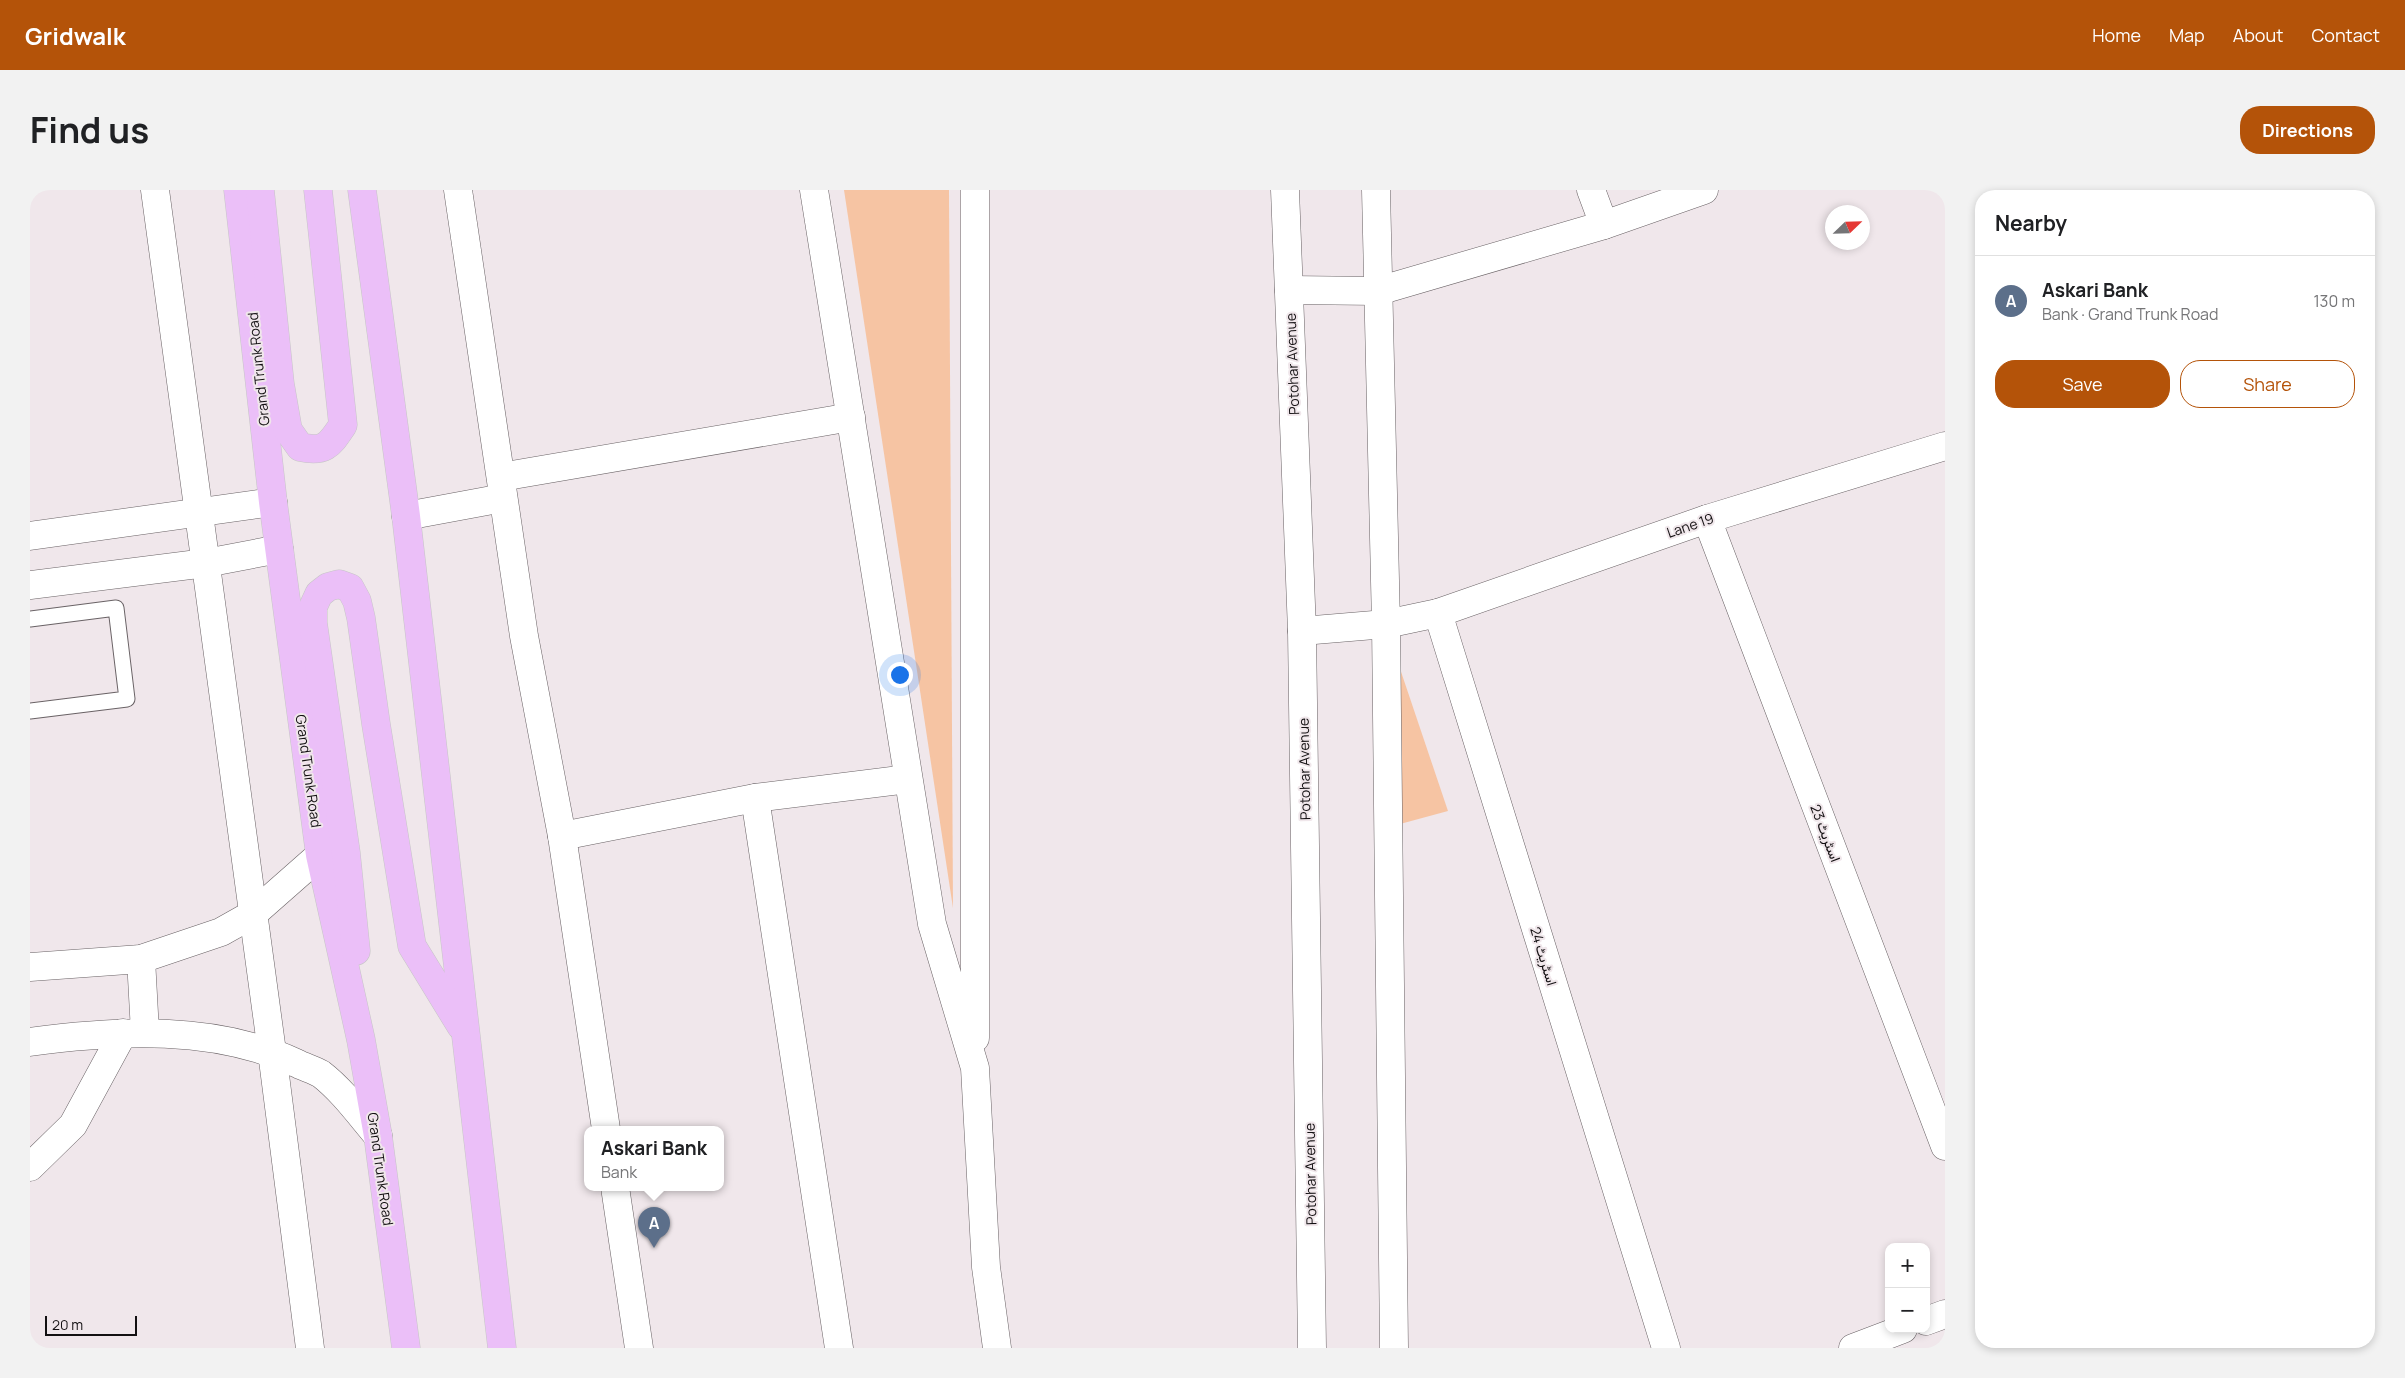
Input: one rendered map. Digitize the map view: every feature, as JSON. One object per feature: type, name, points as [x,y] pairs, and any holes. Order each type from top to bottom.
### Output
[{"type":"highway","name":"Grand Trunk Road","points":[[238,190],[273,502],[320,855],[361,1040],[378,1136],[406,1348]]},
{"type":"highway","points":[[260,190],[280,384],[288,430],[300,447],[314,450],[329,445],[343,425],[318,190]]},
{"type":"highway","points":[[362,190],[406,516],[502,1348]]},
{"type":"highway","points":[[361,1040],[362,1017],[353,914],[312,607],[319,594],[328,586],[339,584],[350,588],[357,601],[412,946],[464,1031]]},
{"type":"street","points":[[155,190],[272,1052],[310,1348]]},
{"type":"street","points":[[458,190],[524,636],[562,836],[606,1126]]},
{"type":"street","points":[[814,190],[932,924],[975,1068]]},
{"type":"street","points":[[975,190],[975,1068],[986,1267],[997,1348]]},
{"type":"street","name":"Potohar Avenue","points":[[1285,190],[1302,631],[1312,1348]]},
{"type":"street","points":[[1376,190],[1386,624],[1394,1348]]},
{"type":"street","points":[[1591,190],[1604,225]]},
{"type":"street","points":[[1289,290],[1378,291],[1604,225],[1704,190]]},
{"type":"street","points":[[406,516],[502,487],[851,417]]},
{"type":"street","name":"Lane 19","points":[[1438,614],[1707,519],[1945,446]]},
{"type":"street","points":[[30,536],[273,502]]},
{"type":"street","name":"اسٹریٹ 23","points":[[1707,519],[1945,1146]]},
{"type":"street","points":[[30,584],[206,562],[279,549]]},
{"type":"street","points":[[1302,631],[1386,624],[1438,614]]},
{"type":"street","name":"اسٹریٹ 24","points":[[1438,614],[1666,1348]]},
{"type":"street","points":[[562,836],[756,798],[908,779]]},
{"type":"street","points":[[756,798],[839,1348]]},
{"type":"street","points":[[30,966],[142,959],[221,932],[253,914],[320,855]]},
{"type":"street","points":[[30,1167],[73,1125],[134,1033],[142,959]]},
{"type":"street","points":[[30,1042],[83,1035],[134,1033],[214,1040],[272,1052],[320,1074],[346,1099],[378,1136]]},
{"type":"street","points":[[616,1191],[639,1348]]},
{"type":"street","points":[[1930,1320],[1945,1314]]},
{"type":"street","points":[[1853,1348],[1892,1333]]},
{"type":"lane","points":[[30,619],[116,608],[127,699],[30,711]]},
{"type":"shaded area","points":[[844,190],[949,190],[953,908]]},
{"type":"shaded area","points":[[1391,642],[1448,811],[1389,827]]},
{"type":"place","name":"Askari Bank","points":[[654,1248]]}]
